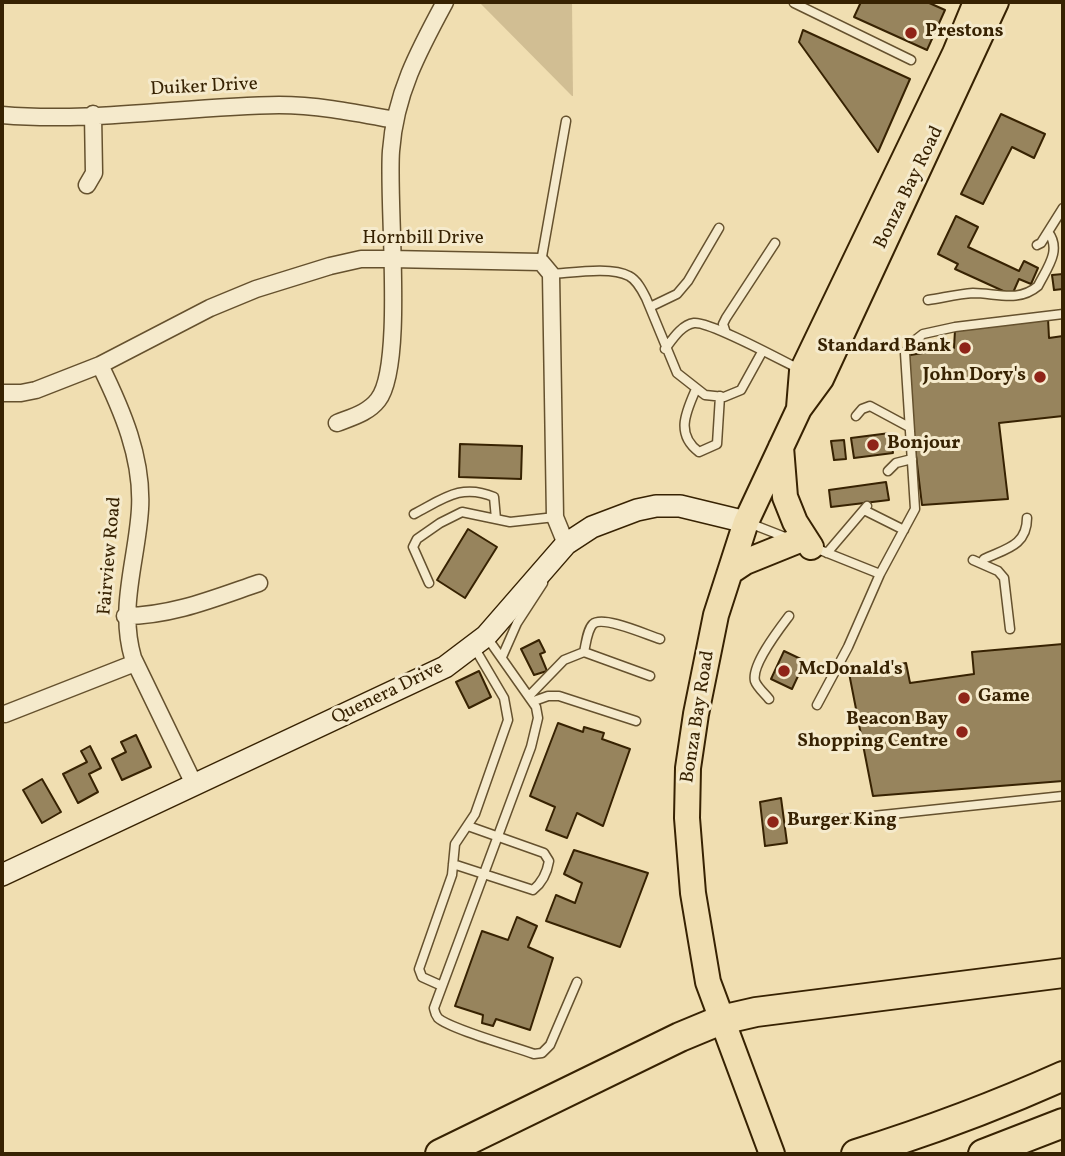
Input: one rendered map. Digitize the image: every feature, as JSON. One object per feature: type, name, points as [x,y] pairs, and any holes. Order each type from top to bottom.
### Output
[{"type":"highway","points":[[440,1154],[665,1044],[721,1020],[756,1012],[1063,973]]},
{"type":"highway","points":[[856,1154],[1001,1102],[1063,1076]]},
{"type":"highway","points":[[983,1154],[1063,1123]]},
{"type":"main road","name":"Bonza Bay Road","points":[[769,1145],[708,982],[687,818],[688,768],[696,714],[716,615],[746,522],[799,409],[811,375],[976,2]]},
{"type":"main road","name":"Bonza Bay Road","points":[[811,375],[996,2]]},
{"type":"main road","points":[[730,572],[745,562],[812,547],[795,522],[785,497],[781,447]]},
{"type":"street","points":[[337,423],[373,406],[388,380],[392,346],[391,150],[395,120],[412,64],[446,2]]},
{"type":"street","name":"Duiker Drive","points":[[8,115],[51,117],[280,105],[335,109],[395,120]]},
{"type":"street","points":[[88,185],[94,173],[93,114]]},
{"type":"street","name":"Hornbill Drive","points":[[2,393],[36,390],[100,365],[210,308],[256,289],[330,266],[361,259],[391,259],[546,268]]},
{"type":"street","points":[[546,268],[555,517],[560,551]]},
{"type":"street","name":"Fairview Road","points":[[100,365],[124,417],[136,459],[138,478],[140,508],[125,616],[127,639],[135,663],[194,784]]},
{"type":"street","name":"Quenera Drive","points":[[2,875],[445,667],[480,641],[560,551],[592,527],[637,510],[656,506],[680,506],[746,522]]},
{"type":"street","points":[[125,616],[145,616],[187,608],[259,583]]},
{"type":"street","points":[[5,714],[135,663]]},
{"type":"lane","points":[[794,2],[911,60]]},
{"type":"lane","points":[[566,121],[546,268],[612,271],[629,275],[640,287],[650,307],[677,373],[705,395],[732,395],[741,390],[762,352]]},
{"type":"lane","points":[[1037,245],[1063,208]]},
{"type":"lane","points":[[650,307],[677,294],[688,281],[719,228]]},
{"type":"lane","points":[[928,300],[973,293],[1008,297],[1034,290],[1055,248],[1054,239],[1048,232]]},
{"type":"lane","points":[[726,333],[723,324],[726,318],[775,243]]},
{"type":"lane","points":[[817,705],[848,647],[880,574],[915,509],[905,353],[923,334],[955,327],[1063,314]]},
{"type":"lane","points":[[665,349],[673,337],[694,323],[716,328],[811,375]]},
{"type":"lane","points":[[696,389],[684,416],[683,429],[691,446],[699,452],[718,444],[720,396]]},
{"type":"lane","points":[[856,416],[862,408],[870,406],[909,427]]},
{"type":"lane","points":[[888,471],[896,463],[912,459]]},
{"type":"lane","points":[[414,514],[455,492],[465,491],[494,497],[496,519]]},
{"type":"lane","points":[[812,547],[866,508],[904,530]]},
{"type":"lane","points":[[429,583],[413,547],[417,539],[440,523],[462,512],[510,522],[555,517]]},
{"type":"lane","points":[[984,559],[1017,545],[1026,533],[1027,518]]},
{"type":"lane","points":[[746,522],[880,574]]},
{"type":"lane","points":[[502,656],[517,623],[540,590],[560,551]]},
{"type":"lane","points":[[973,560],[998,571],[1004,578],[1010,629]]},
{"type":"lane","points":[[769,699],[756,682],[756,671],[774,636],[789,616]]},
{"type":"lane","points":[[584,652],[590,629],[600,621],[660,639]]},
{"type":"lane","points":[[480,641],[502,656],[532,698],[538,718],[531,747],[434,1008],[437,1017],[464,1030],[534,1054],[542,1053],[550,1045],[577,982]]},
{"type":"lane","points":[[442,986],[422,977],[419,968],[452,875],[455,844],[475,814],[508,720],[504,698],[480,641]]},
{"type":"lane","points":[[532,698],[564,660],[584,652],[650,676]]},
{"type":"lane","points":[[532,698],[559,696],[636,721]]},
{"type":"lane","points":[[835,820],[1063,796]]},
{"type":"lane","points":[[453,864],[533,890],[547,872],[549,861],[544,853],[468,826]]},
{"type":"shaded area","points":[[479,2],[572,2],[573,96],[572,96]]},
{"type":"building","name":"Prestons","points":[[861,2],[927,2],[945,10],[927,50],[854,17]]},
{"type":"building","points":[[803,30],[910,79],[878,152],[799,42]]},
{"type":"building","points":[[1001,114],[1045,134],[1034,158],[1012,147],[983,204],[961,194]]},
{"type":"building","points":[[956,216],[978,227],[968,247],[1019,271],[1024,261],[1038,268],[1031,284],[1019,279],[1012,295],[955,269],[958,264],[938,254]]},
{"type":"building","points":[[1063,274],[1063,289],[1054,290],[1052,275]]},
{"type":"building","points":[[1048,318],[1049,338],[1063,336],[1063,416],[999,423],[1008,499],[922,505],[904,356],[954,348],[955,330]]},
{"type":"building","points":[[890,433],[893,453],[854,458],[851,438]]},
{"type":"building","points":[[844,440],[846,459],[834,460],[831,441]]},
{"type":"building","points":[[460,444],[522,446],[521,479],[459,477]]},
{"type":"building","points":[[886,482],[889,500],[831,507],[829,490]]},
{"type":"building","points":[[468,529],[497,547],[465,598],[437,580]]},
{"type":"building","points":[[539,640],[545,652],[540,654],[547,671],[534,675],[521,649]]},
{"type":"building","name":"Beacon Bay Shopping Centre","points":[[1063,644],[1063,781],[873,796],[849,673],[906,663],[910,683],[974,674],[972,652]]},
{"type":"building","points":[[784,651],[805,661],[792,689],[771,679]]},
{"type":"building","points":[[479,671],[491,697],[469,708],[456,682]]},
{"type":"building","points":[[558,723],[583,732],[584,727],[604,733],[602,739],[630,749],[603,826],[577,813],[567,838],[546,830],[555,807],[530,796]]},
{"type":"building","points":[[136,735],[151,767],[122,780],[112,759],[126,752],[121,742]]},
{"type":"building","points":[[90,746],[101,768],[89,774],[98,792],[78,803],[63,774],[87,762],[81,751]]},
{"type":"building","points":[[42,779],[61,812],[42,823],[23,790]]},
{"type":"building","name":"Burger King","points":[[781,798],[787,843],[765,846],[760,802]]},
{"type":"building","points":[[574,850],[648,873],[620,947],[546,921],[556,895],[575,903],[582,883],[564,874]]},
{"type":"building","points":[[517,917],[537,926],[528,947],[553,958],[530,1030],[496,1019],[493,1026],[482,1023],[483,1015],[455,1006],[482,931],[508,940]]},
{"type":"place","name":"Prestons","points":[[911,33]]},
{"type":"place","name":"Standard Bank","points":[[965,348]]},
{"type":"place","name":"John Dory's","points":[[1040,377]]},
{"type":"place","name":"Bonjour","points":[[873,445]]},
{"type":"place","name":"McDonald's","points":[[784,671]]},
{"type":"place","name":"Game","points":[[964,698]]},
{"type":"place","name":"Beacon Bay Shopping Centre","points":[[962,732]]},
{"type":"place","name":"Burger King","points":[[773,822]]}]
